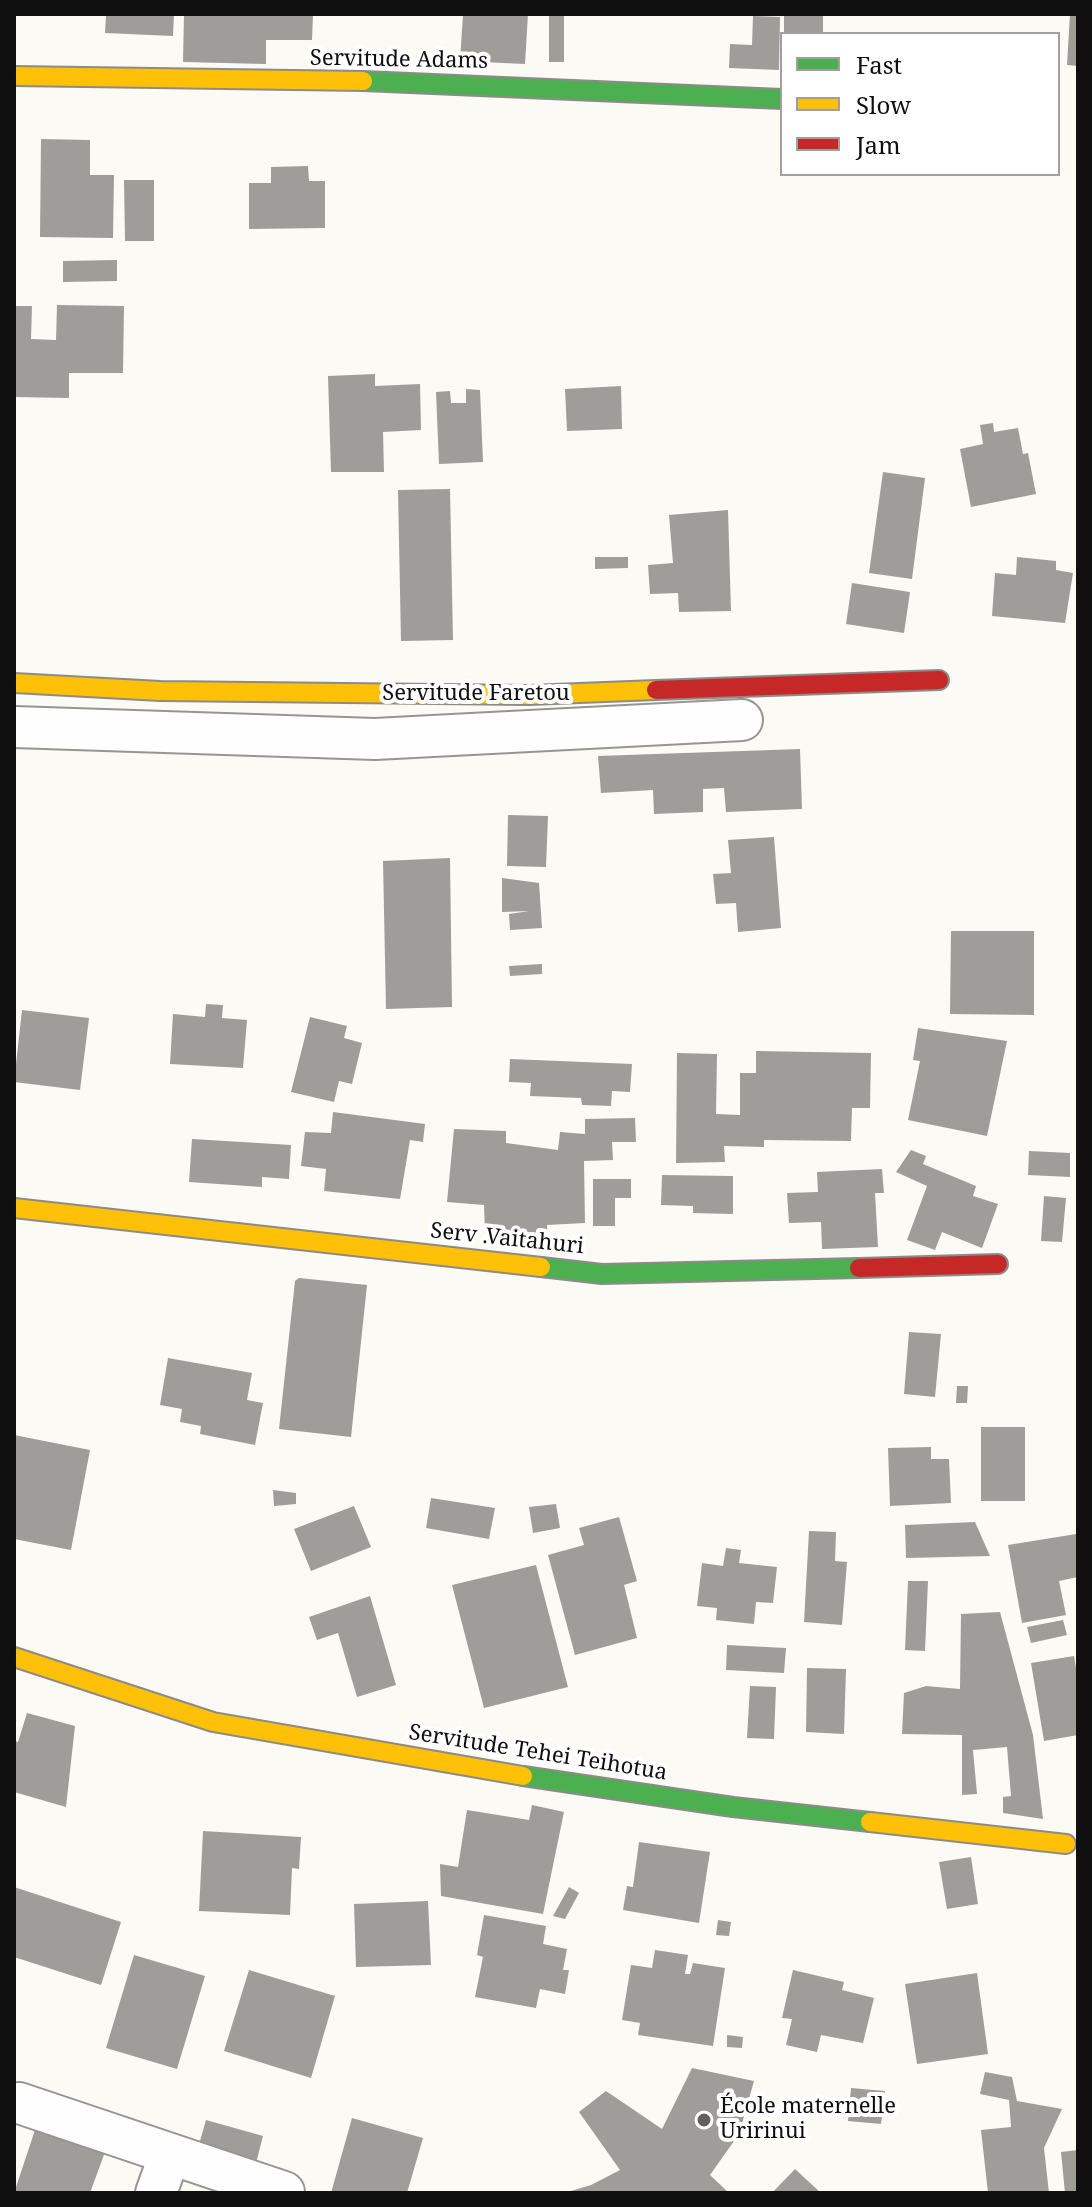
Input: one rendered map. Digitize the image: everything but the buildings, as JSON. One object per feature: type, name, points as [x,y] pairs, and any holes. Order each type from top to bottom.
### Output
[{"type":"street","name":"Servitude Adams","points":[[14,76],[400,81],[780,99]]},
{"type":"street","name":"Servitude Faretou","points":[[14,683],[160,691],[529,695],[939,680]]},
{"type":"street","name":"Servitude Faretou","points":[[14,727],[375,739],[742,720]]},
{"type":"street","name":"Serv .Vaitahuri","points":[[14,1208],[602,1274],[998,1264]]},
{"type":"street","name":"Servitude Tehei Teihotua","points":[[14,1657],[213,1722],[254,1731],[559,1782],[733,1807],[1066,1844]]},
{"type":"street","points":[[19,2103],[284,2192]]},
{"type":"street","points":[[156,2193],[170,2154]]},
{"type":"traffic: fast","points":[[363,81],[780,99]]},
{"type":"traffic: fast","points":[[541,1267],[602,1274],[859,1268]]},
{"type":"traffic: fast","points":[[523,1776],[733,1807],[870,1822]]},
{"type":"traffic: slow","points":[[14,76],[363,81]]},
{"type":"traffic: slow","points":[[14,683],[160,691],[529,695],[656,690]]},
{"type":"traffic: slow","points":[[14,1208],[541,1267]]},
{"type":"traffic: slow","points":[[14,1657],[213,1722],[523,1776]]},
{"type":"traffic: slow","points":[[870,1822],[1066,1844]]},
{"type":"traffic: jam","points":[[656,690],[939,680]]},
{"type":"traffic: jam","points":[[859,1268],[998,1264]]},
{"type":"place","name":"École maternelle Uririnui","points":[[704,2120]]}]
